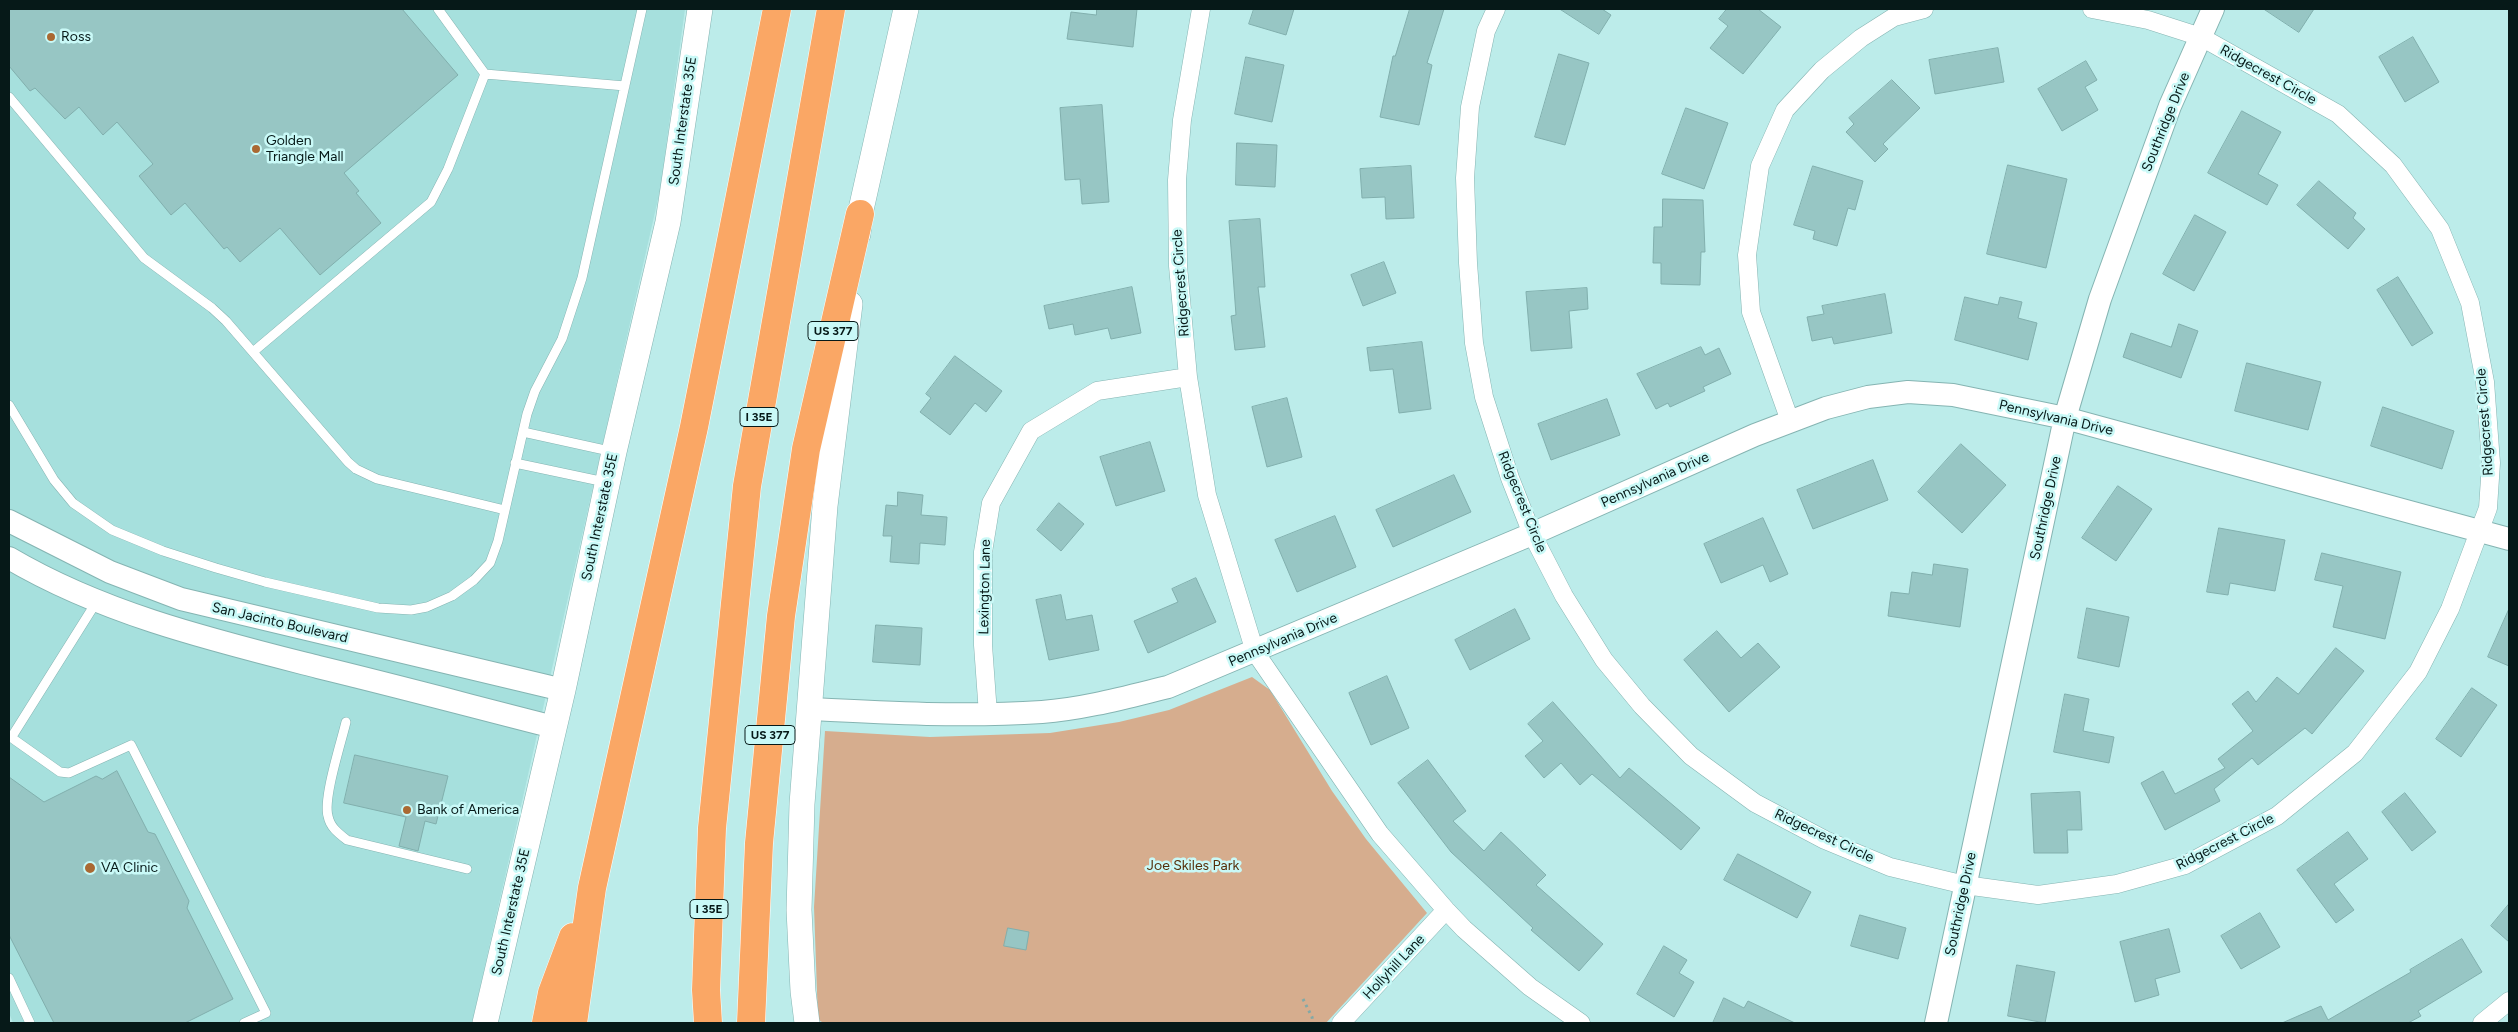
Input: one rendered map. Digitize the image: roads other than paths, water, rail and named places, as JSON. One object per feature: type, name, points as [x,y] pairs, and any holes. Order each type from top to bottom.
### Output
[{"type":"highway","points":[[739,196],[759,9]]},
{"type":"highway","points":[[573,1023],[592,888],[694,427],[777,9]]},
{"type":"highway","name":"I 35E","points":[[708,1023],[706,990],[712,828],[747,486],[831,9]]},
{"type":"highway","name":"US 377","points":[[751,1023],[760,843],[781,616],[806,449],[860,214]]},
{"type":"highway","points":[[546,1023],[552,993],[592,888]]},
{"type":"highway","points":[[701,1023],[706,990]]},
{"type":"main road","name":"South Interstate 35E","points":[[485,1023],[563,690],[614,452],[668,222],[700,9]]},
{"type":"main road","name":"US 377","points":[[860,214],[906,9]]},
{"type":"main road","points":[[807,1023],[803,991],[799,910],[802,804],[825,506],[860,214]]},
{"type":"street","name":"Ridgecrest Circle","points":[[1202,9],[1182,120],[1177,180],[1178,266],[1188,377],[1206,495],[1255,652],[1380,834],[1446,910],[1464,929],[1530,987],[1581,1023]]},
{"type":"street","name":"Ridgecrest Circle","points":[[1496,9],[1486,31],[1470,107],[1465,178],[1468,263],[1474,343],[1484,397],[1510,478],[1532,534],[1564,596],[1604,660],[1642,706],[1692,756],[1755,803],[1825,840],[1890,866],[1965,885],[2038,894],[2117,884],[2185,865],[2277,816],[2355,753],[2418,672],[2450,608],[2488,508],[2491,463],[2485,382],[2470,303],[2440,228],[2393,166],[2338,114],[2201,37],[2148,20],[2092,9]]},
{"type":"street","points":[[1790,422],[1752,312],[1747,255],[1760,166],[1785,110],[1822,70],[1861,38],[1894,17],[1924,9]]},
{"type":"street","name":"Southridge Drive","points":[[1936,1023],[2065,418],[2100,299],[2170,106],[2213,9]]},
{"type":"street","name":"Lexington Lane","points":[[988,714],[984,645],[983,552],[991,503],[1032,432],[1097,391],[1188,377]]},
{"type":"street","name":"Pennsylvania Drive","points":[[810,708],[918,716],[1044,712],[1115,700],[1168,687],[1532,534],[1790,422],[1868,397],[1908,392],[1953,395],[2065,418],[2509,539]]},
{"type":"street","name":"San Jacinto Boulevard","points":[[9,521],[110,572],[217,609],[563,690]]},
{"type":"street","points":[[9,558],[96,601],[194,636],[554,726]]},
{"type":"street","points":[[96,601],[110,572]]},
{"type":"street","name":"Hollyhill Lane","points":[[1341,1023],[1446,910]]},
{"type":"street","points":[[2482,1023],[2509,1001]]},
{"type":"lane","points":[[438,9],[485,74],[625,86]]},
{"type":"lane","points":[[9,405],[54,480],[73,503],[112,530],[163,551],[216,568],[265,582],[378,608],[407,610],[427,607],[452,596],[474,580],[490,562],[498,541],[515,463],[535,391],[562,339],[582,278],[642,9]]},
{"type":"lane","points":[[253,352],[431,202],[448,169],[485,74]]},
{"type":"lane","points":[[9,97],[144,258],[212,308],[253,352],[337,452],[356,469],[377,479],[505,510]]},
{"type":"lane","points":[[523,432],[614,452]]},
{"type":"lane","points":[[515,463],[608,482]]},
{"type":"lane","points":[[96,601],[10,737],[60,772],[69,773],[130,745],[266,1013],[244,1023]]},
{"type":"lane","points":[[346,722],[328,800],[327,815],[334,829],[346,840],[467,869]]},
{"type":"lane","points":[[9,978],[30,1023]]},
{"type":"place","name":"Ross","points":[[51,37]]},
{"type":"place","name":"Golden Triangle Mall","points":[[256,149]]},
{"type":"place","name":"Bank of America","points":[[407,810]]},
{"type":"place","name":"VA Clinic","points":[[90,868]]},
{"type":"park label","name":"Joe Skiles Park","points":[[1193,866]]}]
